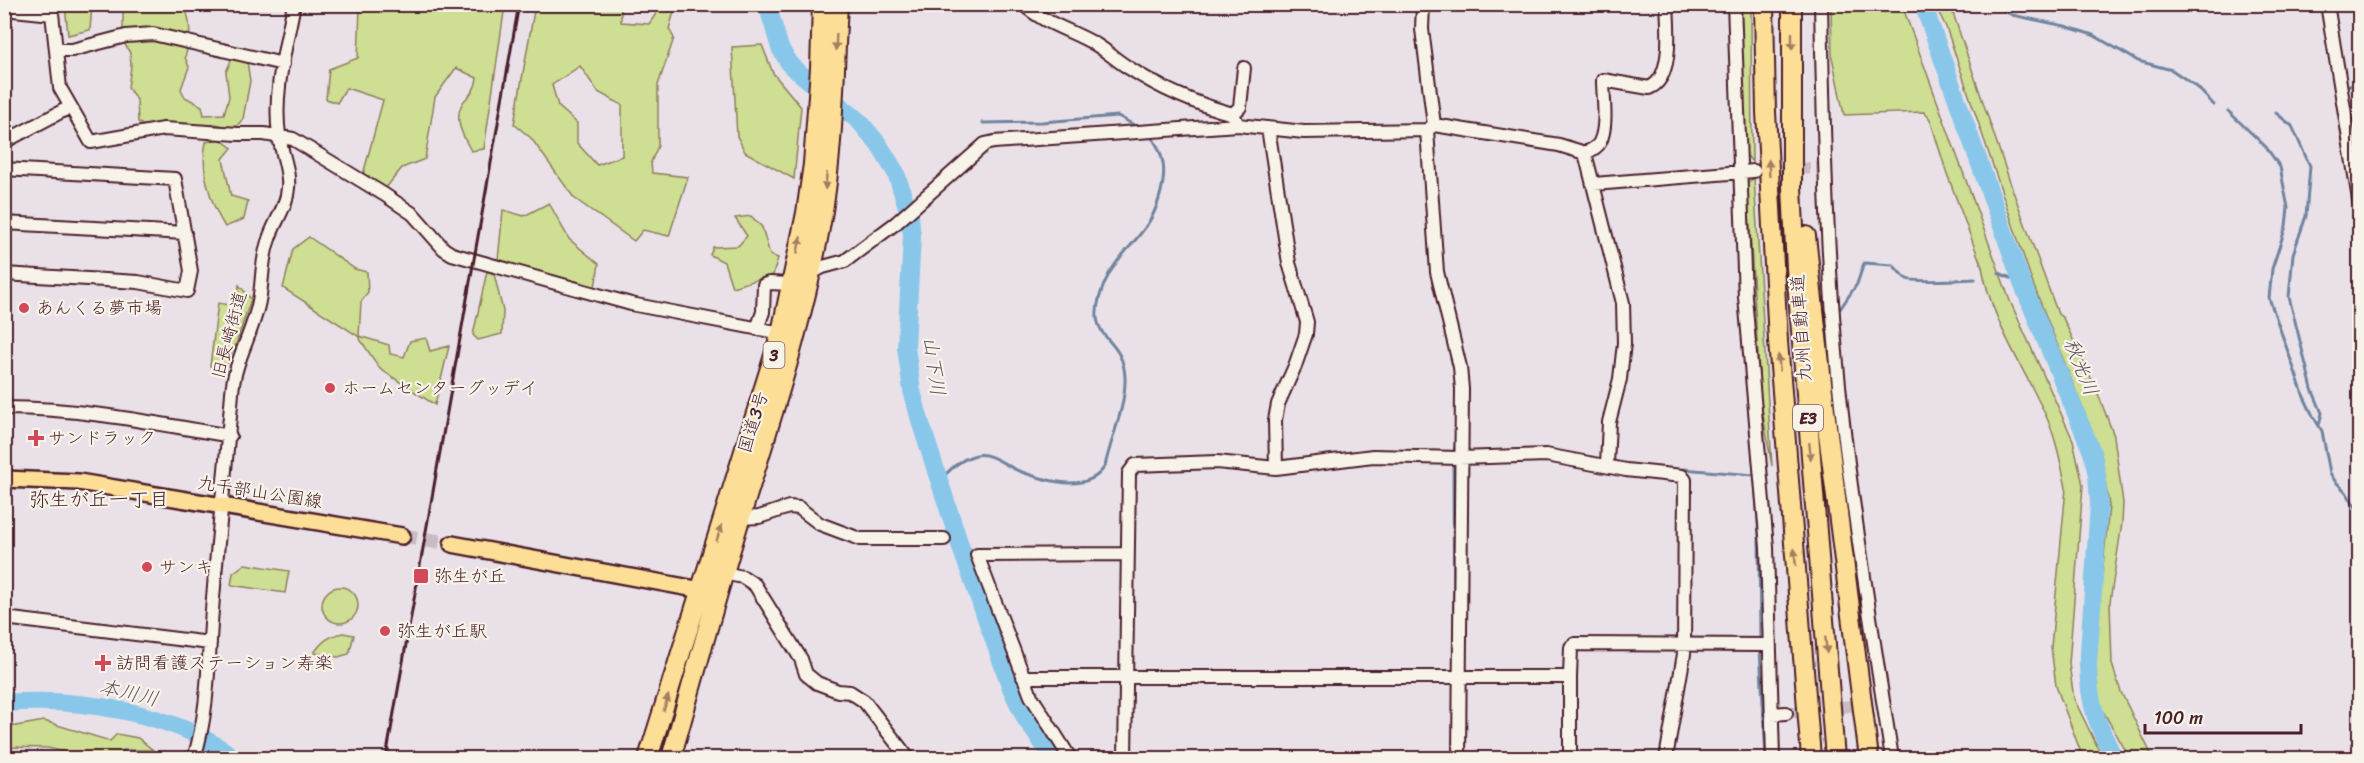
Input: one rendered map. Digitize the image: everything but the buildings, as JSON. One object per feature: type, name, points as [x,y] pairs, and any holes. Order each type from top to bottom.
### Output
[{"type":"highway","name":"国道3号","points":[[822,4],[827,74]]},
{"type":"highway","name":"国道3号","points":[[648,759],[709,591],[723,573],[796,338],[823,215],[827,74],[838,4]]},
{"type":"highway","name":"九州自動車道","points":[[1764,4],[1766,112],[1778,341],[1811,759]]},
{"type":"highway","name":"九州自動車道","points":[[1792,4],[1792,187],[1796,268],[1835,759]]},
{"type":"highway","points":[[1792,78],[1810,277],[1869,759]]},
{"type":"highway","name":"国道3号","points":[[671,759],[709,591],[781,333],[825,119]]},
{"type":"highway","points":[[1851,611],[1876,759]]},
{"type":"highway","points":[[1800,616],[1800,695],[1804,759]]},
{"type":"main road","name":"九千部山公園線","points":[[4,479],[79,482],[402,536]]},
{"type":"main road","points":[[452,544],[709,591]]},
{"type":"street","name":"旧長崎街道","points":[[196,754],[204,717],[221,506],[230,436],[232,390],[236,369],[259,300],[264,254],[269,237],[286,201],[288,187],[287,165],[279,135],[278,108],[294,4]]},
{"type":"street","points":[[1023,4],[1037,17],[1067,29],[1096,45],[1158,86],[1236,119],[1268,128],[1304,132],[1431,128],[1558,145],[1585,153],[1600,143],[1603,80],[1648,88],[1654,86],[1662,74],[1666,65],[1668,39],[1667,4]]},
{"type":"street","points":[[1423,4],[1422,29],[1431,128],[1437,272],[1460,367],[1462,389],[1460,759]]},
{"type":"street","points":[[1734,4],[1745,297],[1767,547],[1773,759]]},
{"type":"street","points":[[1821,4],[1821,168],[1834,331],[1844,430],[1880,703],[1892,759]]},
{"type":"street","points":[[2327,4],[2360,206]]},
{"type":"street","points":[[4,9],[51,9],[60,88],[91,142],[164,129],[279,135],[293,139],[413,214],[444,249],[452,254],[632,304],[781,333]]},
{"type":"street","points":[[56,50],[72,50],[126,36],[153,34],[283,64]]},
{"type":"street","points":[[1236,119],[1240,106],[1244,68]]},
{"type":"street","points":[[4,142],[70,107]]},
{"type":"street","points":[[757,329],[763,312],[764,285],[769,283],[790,284],[823,267],[845,261],[900,220],[985,144],[1011,140],[1156,132],[1236,119]]},
{"type":"street","points":[[1268,128],[1289,263],[1307,322],[1306,333],[1295,366],[1278,404],[1275,420],[1276,468]]},
{"type":"street","points":[[1585,153],[1623,303],[1624,343],[1620,379],[1609,422],[1607,465]]},
{"type":"street","points":[[4,170],[176,180],[191,271],[188,291],[138,282],[4,274]]},
{"type":"street","points":[[1594,184],[1754,171]]},
{"type":"street","points":[[4,223],[185,233]]},
{"type":"street","points":[[4,408],[66,410],[126,417],[230,436]]},
{"type":"street","points":[[1125,759],[1126,554],[1129,473],[1135,465],[1217,462],[1276,468],[1373,456],[1460,458],[1546,455],[1626,470],[1682,476],[1685,480],[1684,654],[1666,759]]},
{"type":"street","points":[[741,518],[759,517],[789,507],[799,508],[820,524],[860,539],[944,539]]},
{"type":"street","points":[[1070,759],[1031,696],[976,555],[1126,554]]},
{"type":"street","points":[[723,573],[743,577],[755,585],[801,659],[806,674],[817,683],[838,691],[850,692],[864,701],[908,759]]},
{"type":"street","points":[[4,618],[210,643]]},
{"type":"street","points":[[1570,759],[1570,652],[1571,647],[1575,644],[1768,645]]},
{"type":"street","points":[[1023,677],[1570,677]]},
{"type":"street","points":[[1771,714],[1786,713]]},
{"type":"green space","points":[[65,5],[92,5],[90,30],[68,35]]},
{"type":"green space","points":[[123,5],[184,5],[189,24],[185,57],[189,67],[181,89],[185,97],[202,106],[204,115],[224,114],[229,97],[226,72],[232,58],[247,61],[250,81],[243,119],[234,129],[216,124],[199,127],[147,128],[138,122],[137,100],[128,88],[131,66],[130,53],[123,41]]},
{"type":"green space","points":[[352,5],[505,5],[484,149],[471,151],[461,129],[459,118],[461,106],[474,89],[477,78],[456,68],[435,97],[425,159],[402,168],[385,189],[363,175],[383,100],[346,88],[337,103],[326,99],[329,69],[358,58],[360,8]]},
{"type":"green space","points":[[535,5],[621,5],[621,22],[649,24],[662,5],[676,5],[669,29],[674,38],[658,85],[658,146],[651,162],[652,173],[688,177],[669,236],[643,230],[634,241],[574,198],[531,138],[514,124]],"holes":[[[580,66],[598,92],[622,105],[622,156],[597,165],[577,143],[577,123],[558,106],[552,85]]]},
{"type":"green space","points":[[1741,5],[1751,5],[1752,162],[1745,153]]},
{"type":"green space","points":[[1831,5],[1902,5],[2010,301],[2073,440],[2083,485],[2069,664],[2074,699],[2103,758],[2083,758],[2056,686],[2051,647],[2066,488],[2050,424],[2000,325],[1930,119],[1924,112],[1844,115],[1832,57]]},
{"type":"green space","points":[[1935,5],[1947,5],[1953,13],[2013,191],[2058,314],[2063,318],[2097,391],[2114,436],[2123,503],[2110,602],[2112,664],[2121,692],[2153,758],[2130,758],[2100,706],[2093,667],[2109,506],[2101,454],[2033,284],[1946,27]]},
{"type":"green space","points":[[762,45],[773,73],[801,107],[794,179],[745,152],[737,136],[732,47]]},
{"type":"green space","points":[[220,139],[232,148],[223,159],[231,196],[248,201],[244,219],[225,227],[211,197],[204,163],[206,142]]},
{"type":"green space","points":[[1754,178],[1772,466],[1761,404],[1747,183]]},
{"type":"green space","points":[[549,203],[569,239],[599,264],[595,287],[498,260],[503,210],[524,216]]},
{"type":"green space","points":[[751,216],[762,227],[770,255],[778,258],[773,275],[732,287],[724,262],[710,255],[713,247],[738,246],[747,236],[735,218]]},
{"type":"green space","points":[[309,237],[355,269],[367,272],[368,292],[361,302],[359,336],[389,345],[390,354],[404,357],[410,341],[426,338],[430,351],[449,346],[435,405],[380,369],[358,336],[283,288],[293,249]]},
{"type":"green space","points":[[487,271],[494,274],[503,311],[502,334],[478,340],[473,335]]},
{"type":"green space","points":[[239,285],[251,299],[236,344],[224,369],[210,366],[218,303],[237,306]]},
{"type":"green space","points":[[245,564],[289,571],[285,593],[231,585],[233,573]]},
{"type":"green space","points":[[340,587],[353,592],[358,605],[353,618],[340,623],[327,618],[322,605],[327,592]]},
{"type":"green space","points":[[343,633],[354,635],[349,654],[338,657],[314,653],[326,640]]},
{"type":"green space","points":[[44,721],[110,741],[117,734],[138,738],[153,750],[123,750],[119,758],[90,758],[48,748],[5,747],[5,728]]},
{"type":"waterway","name":"山下川","points":[[767,4],[780,48],[791,66],[860,122],[879,145],[896,173],[910,216],[912,237],[906,347],[912,391],[960,545],[1011,688],[1025,718],[1053,758]]},
{"type":"waterway","name":"秋光川","points":[[1923,4],[2022,283],[2092,452],[2097,475],[2099,503],[2089,679],[2095,713],[2114,758]]},
{"type":"waterway","points":[[1992,4],[2012,15],[2065,26],[2093,35],[2138,61],[2172,70],[2197,87],[2214,105]]},
{"type":"waterway","points":[[2345,85],[2360,87]]},
{"type":"waterway","points":[[1189,106],[1216,115]]},
{"type":"waterway","points":[[2228,111],[2266,147],[2280,167],[2288,208],[2286,226],[2272,269],[2269,298],[2304,397],[2322,431],[2330,473],[2360,514]]},
{"type":"waterway","points":[[2276,113],[2292,126],[2310,166],[2306,216],[2293,254],[2289,297],[2312,389],[2322,413],[2319,425]]},
{"type":"waterway","points":[[983,123],[1042,122],[1118,116],[1141,129]]},
{"type":"waterway","points":[[939,482],[955,466],[976,455],[993,457],[1029,475],[1065,483],[1088,480],[1097,475],[1105,466],[1121,411],[1125,377],[1117,351],[1099,327],[1098,302],[1111,271],[1148,224],[1159,199],[1163,181],[1163,163],[1158,148],[1149,135]]},
{"type":"waterway","points":[[1840,309],[1857,284],[1864,263],[1893,265],[1905,278],[1911,280],[1975,279]]},
{"type":"waterway","points":[[1999,273],[2022,283]]},
{"type":"waterway","points":[[1751,430],[1759,536],[1760,642]]},
{"type":"waterway","points":[[1454,453],[1456,435]]},
{"type":"waterway","points":[[1453,464],[1454,666]]},
{"type":"waterway","points":[[1683,469],[1754,475]]},
{"type":"waterway","points":[[1760,649],[1766,758]]},
{"type":"waterway","name":"本川川","points":[[4,703],[63,703],[125,711],[184,729],[234,758]]},
{"type":"tunnel","points":[[1762,170],[1818,168]]},
{"type":"tunnel","points":[[402,536],[452,544]]},
{"type":"tunnel","points":[[1786,713],[1878,703]]},
{"type":"railway","points":[[386,758],[519,4]]},
{"type":"place","name":"あんくる夢市場","points":[[24,308]]},
{"type":"place","name":"ホームセンターグッデイ","points":[[330,388]]},
{"type":"place","name":"サンドラック","points":[[36,438]]},
{"type":"place","name":"サンキ","points":[[147,567]]},
{"type":"place","name":"弥生が丘","points":[[421,576]]},
{"type":"place","name":"弥生が丘駅","points":[[385,631]]},
{"type":"place","name":"訪問看護ステーション寿楽","points":[[103,663]]},
{"type":"district","name":"弥生が丘一丁目","points":[[99,499]]}]
